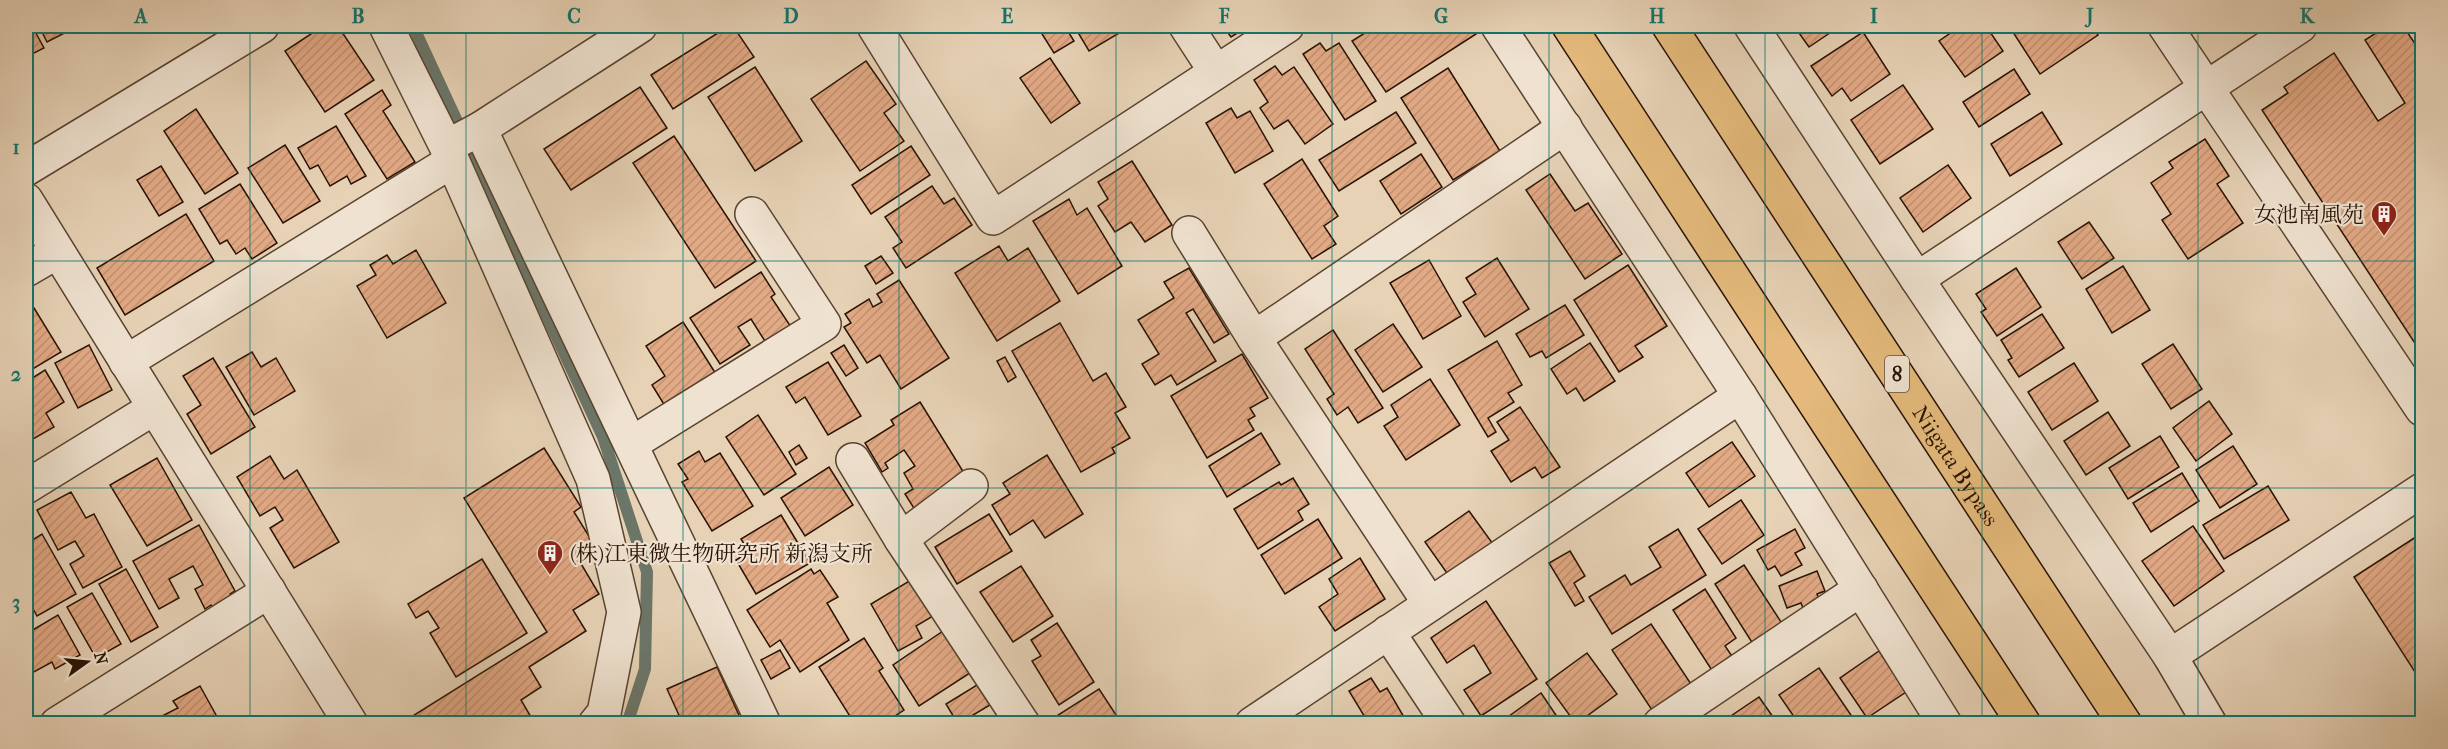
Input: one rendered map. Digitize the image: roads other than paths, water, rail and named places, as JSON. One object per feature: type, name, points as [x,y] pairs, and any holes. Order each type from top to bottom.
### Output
[{"type":"highway","points":[[1569,26],[2024,723]]},
{"type":"highway","name":"Niigata Bypass","points":[[1669,26],[2125,723]]},
{"type":"street","points":[[26,169],[262,26]]},
{"type":"street","points":[[386,26],[449,154],[593,479],[624,612],[604,713],[595,723]]},
{"type":"street","points":[[126,362],[449,154],[480,129],[640,26]]},
{"type":"street","points":[[873,26],[993,218],[1287,26]]},
{"type":"street","points":[[1186,26],[1216,72]]},
{"type":"street","points":[[1498,26],[1740,396],[1945,723]]},
{"type":"street","points":[[1751,26],[1917,279],[2170,656],[2210,723]]},
{"type":"street","points":[[2165,26],[2422,409]]},
{"type":"street","points":[[1917,279],[2300,26]]},
{"type":"street","points":[[1254,338],[1565,127]]},
{"type":"street","points":[[480,129],[764,723]]},
{"type":"street","points":[[26,200],[351,723]]},
{"type":"street","points":[[631,444],[824,324],[752,214]]},
{"type":"street","points":[[1189,233],[1254,338],[1430,604]]},
{"type":"street","points":[[26,270],[57,252]]},
{"type":"street","points":[[1252,723],[1740,396]]},
{"type":"street","points":[[26,487],[154,408]]},
{"type":"street","points":[[853,460],[901,539],[1023,723]]},
{"type":"street","points":[[901,539],[971,486]]},
{"type":"street","points":[[2170,656],[2422,490]]},
{"type":"street","points":[[1660,723],[1862,589]]},
{"type":"street","points":[[57,723],[268,591]]},
{"type":"street","points":[[1388,632],[1449,723]]},
{"type":"waterway","points":[[413,26],[603,437],[647,572],[645,669],[627,724]]},
{"type":"place","name":"女池南風苑","points":[[2384,237]]},
{"type":"place","name":"(株)江東微生物研究所 新潟支所","points":[[550,576]]}]
